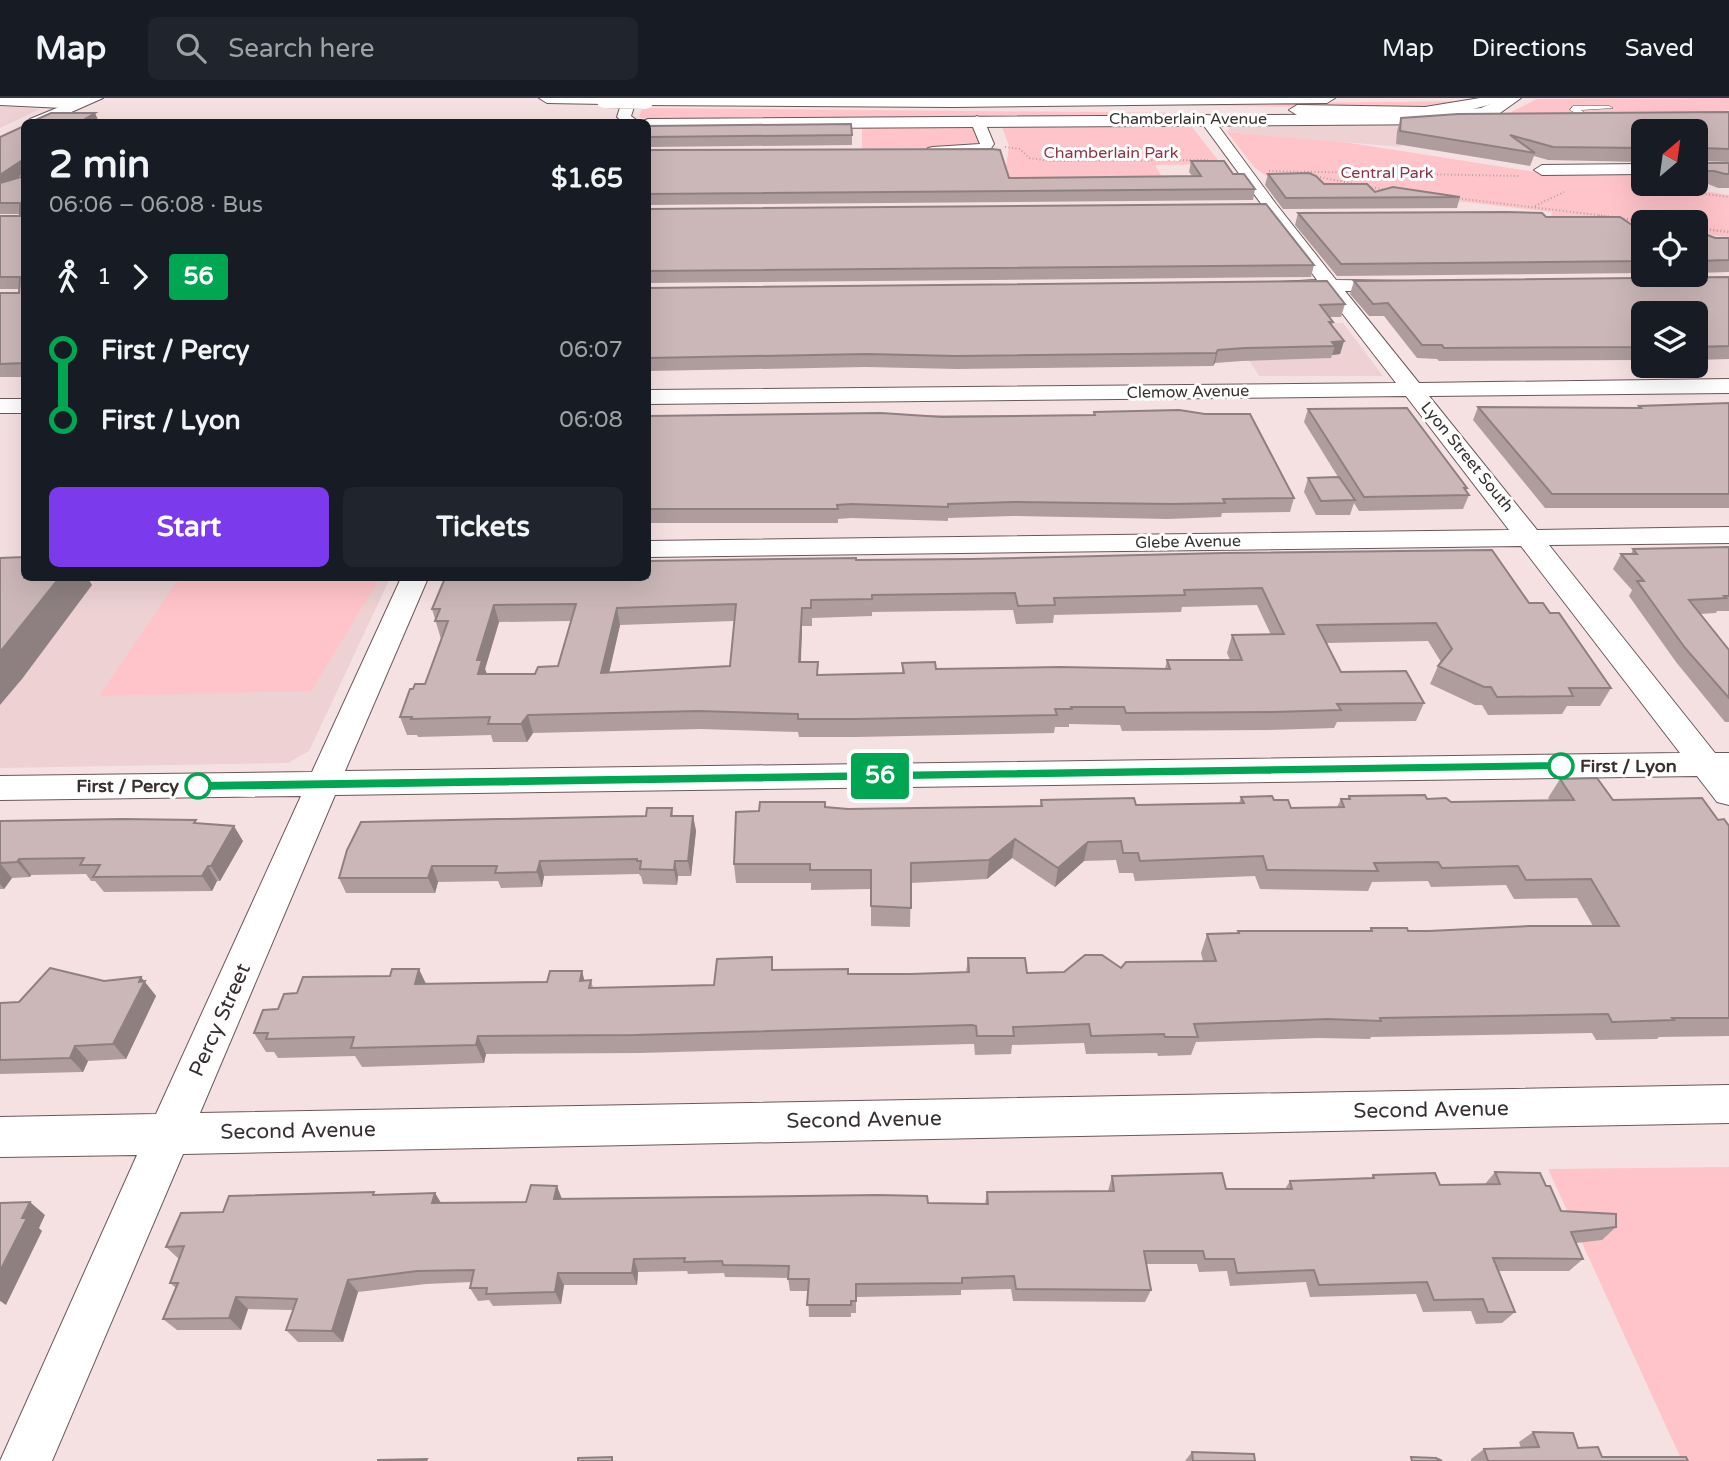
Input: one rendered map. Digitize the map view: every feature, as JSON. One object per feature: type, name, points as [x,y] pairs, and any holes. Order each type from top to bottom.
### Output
[{"type":"main road","points":[[0,100],[68,101],[89,98]]},
{"type":"main road","points":[[44,119],[95,98]]},
{"type":"main road","points":[[547,98],[864,102],[1327,98]]},
{"type":"main road","points":[[864,102],[966,107],[1410,111],[1461,107],[1495,98]]},
{"type":"main road","points":[[1387,118],[1469,115],[1498,108],[1513,98]]},
{"type":"main road","points":[[41,119],[68,101]]},
{"type":"main road","points":[[1561,118],[1628,118]]},
{"type":"main road","name":"Chamberlain Avenue","points":[[651,124],[1512,119]]},
{"type":"street","points":[[627,119],[624,117],[638,99]]},
{"type":"street","name":"Lyon Street South","points":[[1206,119],[1274,213],[1413,390],[1718,764],[1729,793]]},
{"type":"street","points":[[916,152],[975,150],[986,146],[977,120]]},
{"type":"street","points":[[1542,170],[1631,169]]},
{"type":"street","points":[[1250,208],[1302,217]]},
{"type":"street","points":[[1268,286],[1412,285]]},
{"type":"street","name":"Clemow Avenue","points":[[651,397],[1729,386]]},
{"type":"street","points":[[0,406],[21,406]]},
{"type":"street","name":"Glebe Avenue","points":[[651,549],[1729,535]]},
{"type":"street","name":"Percy Street","points":[[25,1461],[413,581]]},
{"type":"street","points":[[0,788],[1718,764]]},
{"type":"street","name":"Second Avenue","points":[[0,1137],[1729,1104]]},
{"type":"lane","points":[[1588,118],[1573,108],[1609,108]]},
{"type":"path","points":[[986,146],[1016,148],[1029,158],[1051,161],[1204,159],[1241,167],[1280,170],[1522,176]]},
{"type":"path","points":[[1280,170],[1400,191]]},
{"type":"path","points":[[1532,208],[1567,190]]},
{"type":"path","points":[[1708,194],[1729,197]]},
{"type":"path","points":[[1449,198],[1631,220]]},
{"type":"path","points":[[1511,205],[1523,212]]},
{"type":"path","points":[[1708,229],[1729,232]]},
{"type":"shaded area","points":[[0,106],[40,109],[0,128]]},
{"type":"shaded area","points":[[1708,121],[1729,121],[1708,127]]},
{"type":"shaded area","points":[[1631,122],[1631,132],[1402,144],[1401,147],[1227,132],[1233,124]]},
{"type":"shaded area","points":[[1226,323],[1343,323],[1383,376],[1259,376]]},
{"type":"shaded area","points":[[0,576],[21,578],[21,581],[389,581],[309,751],[288,763],[0,768]]},
{"type":"green space","points":[[1729,98],[1729,110],[1711,113],[1505,115],[1537,99]]},
{"type":"green space","points":[[1473,101],[1415,108],[1131,105]]},
{"type":"green space","points":[[642,108],[1199,113],[1204,116],[646,119],[639,117]]},
{"type":"green space","points":[[862,126],[965,126],[975,129],[979,140],[977,146],[962,148],[862,149]]},
{"type":"green space","name":"Chamberlain Park","points":[[1002,127],[1192,127],[1221,164],[1155,165],[1163,178],[1004,180],[1009,146]]},
{"type":"green space","name":"Central Park","points":[[1227,132],[1344,142],[1548,174],[1631,172],[1631,196],[1708,196],[1708,192],[1729,195],[1729,237],[1708,235],[1708,210],[1631,210],[1631,231],[1558,218],[1551,216],[1552,212],[1466,202],[1389,198],[1266,176],[1254,167]]},
{"type":"green space","points":[[177,581],[378,581],[311,691],[99,696]]},
{"type":"green space","points":[[1729,1167],[1729,1461],[1682,1461],[1548,1169]]},
{"type":"building","points":[[1729,112],[1729,149],[1708,148],[1708,119],[1631,119],[1631,148],[1553,147],[1510,135],[1535,153],[1400,131],[1401,118],[1458,114]]},
{"type":"building","points":[[51,113],[95,113],[85,119],[38,119]]},
{"type":"building","points":[[851,124],[852,135],[651,137],[651,126]]},
{"type":"building","points":[[21,127],[21,161],[0,175],[0,137]]},
{"type":"building","points":[[992,149],[1000,150],[1009,178],[1201,176],[1191,161],[1224,161],[1233,174],[1244,174],[1255,189],[651,194],[651,150]]},
{"type":"building","points":[[1708,163],[1729,163],[1729,174],[1708,171]]},
{"type":"building","points":[[1309,173],[1324,184],[1367,184],[1375,192],[1393,187],[1460,197],[1286,198],[1268,174]]},
{"type":"building","points":[[21,177],[21,363],[0,364],[0,293],[19,293],[20,277],[0,277],[0,216],[20,216],[20,203],[0,203],[0,183]]},
{"type":"building","points":[[1266,204],[1314,265],[651,271],[651,209]]},
{"type":"building","points":[[1507,212],[1542,213],[1546,217],[1620,217],[1631,224],[1631,261],[1341,264],[1298,213]]},
{"type":"building","points":[[1708,235],[1729,238],[1729,260],[1708,261]]},
{"type":"building","points":[[1708,277],[1729,277],[1729,346],[1708,347],[1708,301],[1631,301],[1631,347],[1444,348],[1442,345],[1422,345],[1388,303],[1373,304],[1354,281],[1631,278],[1631,287],[1708,287]]},
{"type":"building","points":[[1327,281],[1345,304],[1320,305],[1344,341],[1332,342],[1335,346],[1245,348],[1218,350],[1216,353],[651,358],[651,288]]},
{"type":"building","points":[[1729,403],[1729,494],[1552,494],[1478,407],[1641,408],[1639,406]]},
{"type":"building","points":[[1407,408],[1467,488],[1464,488],[1469,495],[1364,497],[1308,409]]},
{"type":"building","points":[[1179,410],[1205,414],[1250,414],[1294,498],[1223,499],[1225,503],[1171,504],[1014,502],[948,504],[948,507],[851,504],[837,505],[838,509],[651,509],[651,416],[881,413],[942,417],[1095,415],[1094,412]]},
{"type":"building","points":[[1339,477],[1355,500],[1321,501],[1308,478]]},
{"type":"building","points":[[1729,547],[1729,596],[1689,600],[1729,650],[1729,698],[1685,648],[1637,581],[1644,581],[1621,554],[1637,554],[1633,549]]},
{"type":"building","points":[[1492,550],[1529,603],[1543,603],[1550,613],[1559,613],[1611,688],[1569,688],[1573,696],[1497,697],[1491,687],[1484,687],[1438,666],[1452,649],[1436,623],[1317,625],[1341,672],[1406,671],[1424,703],[1337,704],[1341,710],[1273,712],[1126,713],[1124,707],[1071,707],[1072,709],[1055,709],[1057,715],[856,719],[798,719],[798,714],[699,711],[528,715],[521,724],[488,724],[490,717],[400,717],[410,689],[413,689],[415,684],[425,684],[448,621],[435,621],[440,609],[432,609],[444,581],[651,581],[651,561],[971,559]],"holes":[[[1262,588],[1284,634],[1232,635],[1242,660],[1167,660],[1170,669],[936,669],[935,662],[902,663],[904,673],[817,675],[818,662],[799,662],[802,608],[811,608],[811,600],[872,599],[872,595],[1015,593],[1018,606],[1055,605],[1054,598],[1185,595],[1184,590]],[[576,604],[558,666],[538,667],[535,674],[478,674],[482,660],[477,660],[494,605]],[[736,604],[730,666],[601,673],[617,608]]]},
{"type":"building","points":[[21,557],[21,581],[57,581],[0,652],[0,558]]},
{"type":"building","points":[[1597,778],[1613,800],[1702,798],[1718,820],[1724,819],[1729,826],[1729,1018],[1612,1022],[1608,1014],[1194,1024],[1198,1037],[1165,1037],[1164,1034],[1091,1036],[1089,1024],[1013,1027],[1014,1036],[977,1036],[976,1026],[972,1025],[635,1035],[478,1036],[476,1045],[351,1048],[354,1037],[266,1039],[268,1033],[254,1033],[263,1010],[278,1009],[284,994],[297,993],[303,977],[390,976],[392,969],[419,969],[415,984],[547,982],[550,971],[582,971],[580,981],[591,980],[589,988],[714,985],[717,959],[772,957],[772,970],[848,969],[848,974],[911,974],[969,972],[968,958],[1025,958],[1027,973],[1064,972],[1085,955],[1102,955],[1121,968],[1126,962],[1216,961],[1207,934],[1239,933],[1238,931],[1372,931],[1371,928],[1407,928],[1408,931],[1429,931],[1529,926],[1619,926],[1591,879],[1526,880],[1518,866],[1442,868],[1438,862],[1374,863],[1378,871],[1267,870],[1263,856],[1140,861],[1138,853],[1123,853],[1121,841],[1088,842],[1058,868],[1015,839],[989,860],[911,863],[911,908],[871,906],[871,870],[810,870],[810,864],[734,864],[736,812],[759,811],[760,802],[825,802],[825,807],[848,809],[1042,806],[1041,800],[1134,798],[1136,805],[1244,803],[1241,797],[1272,796],[1274,800],[1288,800],[1291,808],[1344,807],[1341,799],[1350,799],[1349,796],[1425,795],[1427,799],[1446,798],[1451,802],[1574,800],[1560,779]]},
{"type":"building","points":[[647,808],[672,808],[671,816],[693,816],[688,861],[675,861],[674,870],[640,869],[641,861],[637,859],[540,861],[537,872],[495,873],[497,866],[432,866],[428,878],[339,878],[347,850],[361,822],[646,816]]},
{"type":"building","points":[[196,820],[194,823],[234,826],[211,866],[208,866],[202,876],[93,877],[100,865],[80,865],[84,858],[19,859],[17,862],[0,863],[0,821]]},
{"type":"building","points":[[50,968],[104,981],[141,977],[139,982],[145,981],[113,1044],[75,1046],[70,1058],[0,1060],[0,1003],[19,1002]]},
{"type":"building","points":[[1495,1172],[1540,1173],[1546,1186],[1550,1186],[1561,1211],[1616,1214],[1616,1227],[1571,1232],[1583,1259],[1493,1258],[1515,1312],[1488,1312],[1483,1299],[1434,1300],[1427,1282],[1319,1285],[1314,1270],[1237,1273],[1234,1259],[1205,1259],[1203,1251],[1144,1251],[1151,1290],[1016,1289],[1014,1276],[962,1278],[962,1283],[856,1284],[856,1301],[851,1301],[851,1305],[807,1305],[809,1279],[788,1279],[789,1266],[723,1265],[722,1261],[684,1262],[685,1258],[634,1259],[632,1273],[558,1273],[555,1292],[486,1294],[487,1288],[470,1288],[474,1270],[417,1271],[348,1280],[332,1331],[286,1330],[297,1299],[236,1297],[229,1318],[163,1319],[178,1283],[170,1283],[184,1246],[166,1247],[181,1213],[223,1212],[229,1196],[435,1193],[432,1203],[526,1202],[531,1185],[557,1186],[554,1199],[877,1195],[927,1196],[928,1203],[988,1204],[987,1192],[1114,1191],[1112,1176],[1222,1173],[1226,1189],[1292,1189],[1290,1181],[1435,1173],[1440,1185],[1500,1184]]},
{"type":"building","points":[[30,1202],[22,1218],[27,1218],[0,1271],[0,1203]]},
{"type":"building","points":[[1533,1432],[1573,1433],[1578,1448],[1598,1447],[1602,1457],[1686,1457],[1688,1461],[1488,1461],[1484,1449],[1539,1447]]},
{"type":"building","points":[[1192,1452],[1254,1454],[1255,1461],[1193,1461]]},
{"type":"building","points":[[612,1457],[612,1461],[578,1461],[578,1458]]},
{"type":"building","points":[[1411,1457],[1436,1458],[1442,1461],[1412,1461]]},
{"type":"building","points":[[427,1459],[426,1461],[378,1461],[378,1460]]},
{"type":"bus line","name":"56","points":[[198,786],[1561,766]]},
{"type":"place","name":"First / Lyon","points":[[1561,766]]},
{"type":"place","name":"First / Percy","points":[[198,786]]}]
